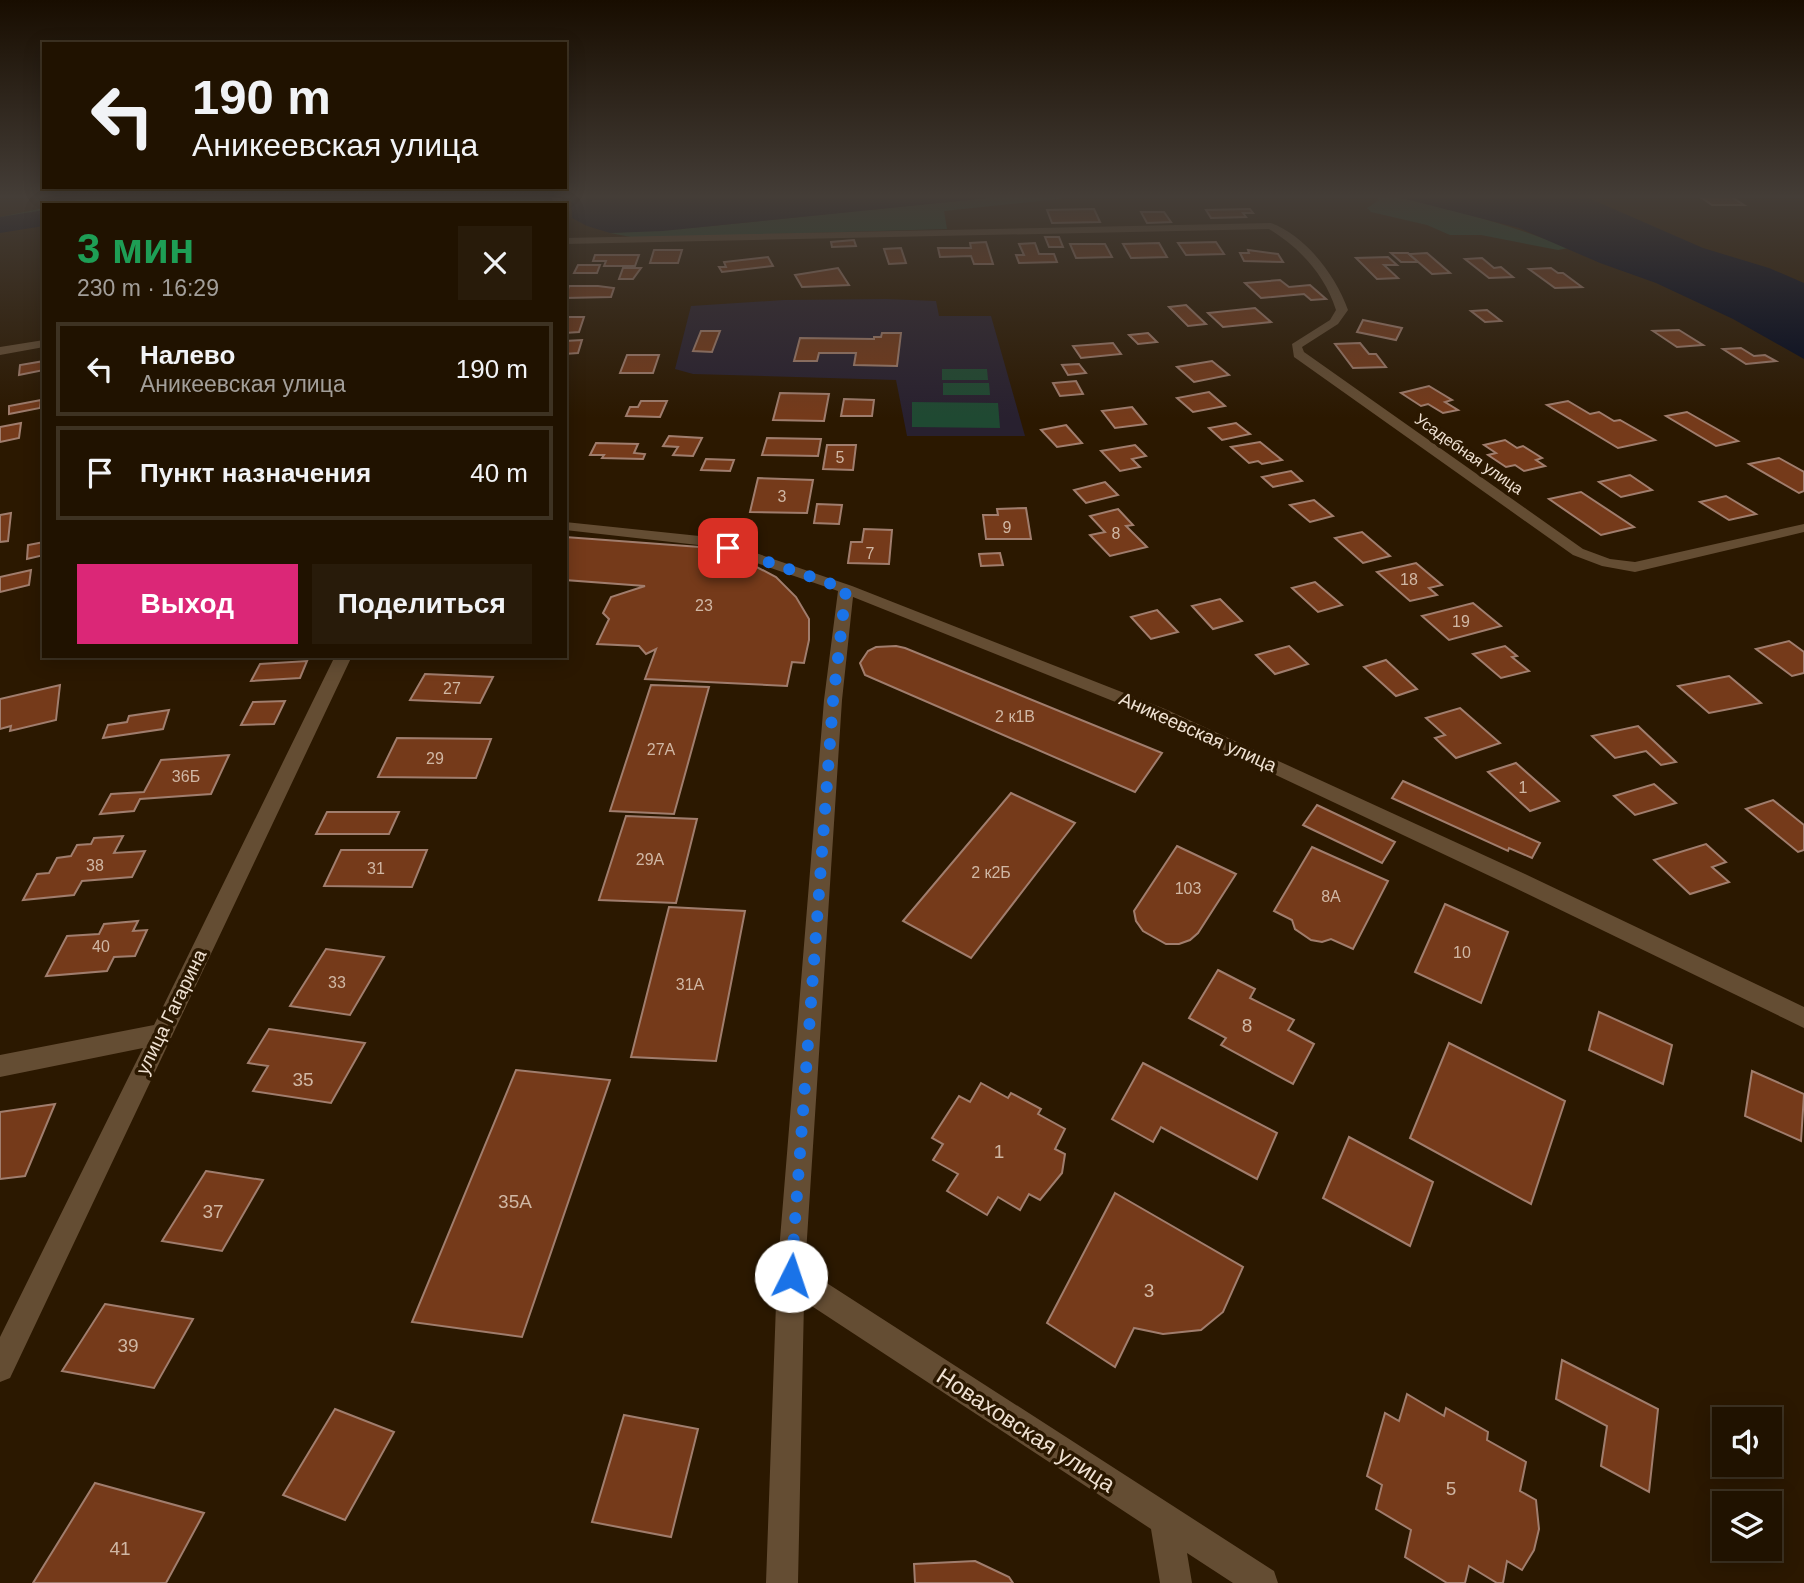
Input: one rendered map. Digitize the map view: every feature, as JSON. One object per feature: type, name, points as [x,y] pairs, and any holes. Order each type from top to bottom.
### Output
[{"type":"street","name":"Усадебная улица","points":[[1319,270],[1339,298],[1342,310],[1334,322],[1296,346],[1298,354],[1578,552],[1607,563],[1635,567],[1804,528]]},
{"type":"street","points":[[0,351],[42,343]]},
{"type":"street","name":"Аникеевская улица","points":[[567,526],[709,542],[846,589],[1159,713],[1518,880],[1804,1018]]},
{"type":"street","points":[[782,1583],[791,1276],[833,701],[846,589]]},
{"type":"street","name":"улица Гагарина","points":[[0,1368],[343,658]]},
{"type":"street","points":[[0,1066],[160,1034]]},
{"type":"street","name":"Новаховская улица","points":[[791,1276],[1262,1583]]},
{"type":"street","points":[[1165,1520],[1176,1583]]},
{"type":"shaded area","points":[[784,300],[936,301],[939,316],[991,316],[1025,436],[907,436],[896,380],[693,374],[675,369],[691,306]]},
{"type":"green space","points":[[942,369],[987,369],[988,380],[942,380]]},
{"type":"green space","points":[[943,383],[989,383],[990,395],[943,395]]},
{"type":"green space","points":[[912,402],[998,403],[1000,428],[912,427]]},
{"type":"water","points":[[1619,270],[1773,270],[1804,283],[1804,359],[1733,319],[1656,283]]},
{"type":"building","points":[[576,270],[598,270],[597,273],[574,273]]},
{"type":"building","points":[[622,270],[640,270],[633,279],[619,279]]},
{"type":"building","points":[[839,270],[849,285],[802,287],[795,275]]},
{"type":"building","points":[[1368,270],[1389,270],[1398,278],[1377,279]]},
{"type":"building","points":[[1427,270],[1446,270],[1450,273],[1432,274]]},
{"type":"building","points":[[1479,270],[1504,270],[1513,277],[1489,278]]},
{"type":"building","points":[[1530,270],[1554,270],[1563,273],[1582,287],[1555,288]]},
{"type":"building","points":[[1280,280],[1289,287],[1310,285],[1326,299],[1311,300],[1304,294],[1261,298],[1245,283]]},
{"type":"building","points":[[569,286],[614,288],[611,297],[567,298]]},
{"type":"building","points":[[1186,305],[1206,324],[1188,326],[1169,307]]},
{"type":"building","points":[[1255,308],[1271,322],[1223,327],[1208,313]]},
{"type":"building","points":[[1487,310],[1501,321],[1485,322],[1471,311]]},
{"type":"building","points":[[567,317],[584,317],[579,332],[567,333]]},
{"type":"building","points":[[1363,320],[1402,328],[1396,340],[1357,332]]},
{"type":"building","points":[[1679,330],[1703,345],[1677,347],[1653,331]]},
{"type":"building","points":[[701,331],[720,331],[712,352],[693,351]]},
{"type":"building","points":[[882,333],[901,333],[897,366],[854,365],[856,353],[819,353],[817,361],[794,361],[800,338],[874,339],[881,337]]},
{"type":"building","points":[[1148,333],[1157,342],[1138,344],[1129,335]]},
{"type":"building","points":[[582,340],[578,353],[567,354],[567,341]]},
{"type":"building","points":[[1113,343],[1121,354],[1081,358],[1073,346]]},
{"type":"building","points":[[1360,343],[1369,354],[1376,354],[1386,367],[1353,368],[1335,344]]},
{"type":"building","points":[[1741,348],[1754,356],[1765,355],[1776,361],[1746,364],[1723,349]]},
{"type":"building","points":[[627,355],[659,355],[653,373],[620,373]]},
{"type":"building","points":[[42,361],[42,370],[19,375],[20,365]]},
{"type":"building","points":[[1212,361],[1229,375],[1194,382],[1177,367]]},
{"type":"building","points":[[1079,364],[1086,373],[1068,375],[1062,365]]},
{"type":"building","points":[[1076,381],[1083,394],[1060,396],[1053,383]]},
{"type":"building","points":[[1429,386],[1452,400],[1445,402],[1458,410],[1443,413],[1428,404],[1421,406],[1401,393]]},
{"type":"building","points":[[1209,392],[1225,406],[1193,412],[1177,398]]},
{"type":"building","points":[[780,393],[829,394],[824,421],[773,420]]},
{"type":"building","points":[[844,399],[874,400],[872,416],[841,416]]},
{"type":"building","points":[[41,400],[40,408],[9,414],[9,406]]},
{"type":"building","points":[[641,401],[667,401],[660,417],[626,416],[630,407],[638,407]]},
{"type":"building","points":[[1568,401],[1590,414],[1599,412],[1614,421],[1620,420],[1655,440],[1618,448],[1547,405]]},
{"type":"building","points":[[1132,407],[1146,424],[1115,428],[1102,411]]},
{"type":"building","points":[[1687,412],[1738,441],[1716,446],[1666,416]]},
{"type":"building","points":[[21,423],[19,438],[0,442],[0,427]]},
{"type":"building","points":[[1236,423],[1250,434],[1222,440],[1209,428]]},
{"type":"building","points":[[1066,425],[1082,443],[1057,447],[1041,430]]},
{"type":"building","points":[[669,436],[702,438],[693,456],[673,455],[678,447],[663,446]]},
{"type":"building","points":[[767,438],[821,439],[818,456],[762,455]]},
{"type":"building","points":[[1505,440],[1517,448],[1523,446],[1542,458],[1536,460],[1545,466],[1524,471],[1515,465],[1506,467],[1488,455],[1496,453],[1484,445]]},
{"type":"building","points":[[1260,442],[1282,460],[1262,464],[1258,461],[1249,463],[1231,447]]},
{"type":"building","points":[[596,443],[638,444],[634,453],[645,454],[643,459],[590,455]]},
{"type":"building","points":[[827,445],[856,445],[853,470],[823,469]]},
{"type":"building","points":[[1135,445],[1146,456],[1132,459],[1140,467],[1120,471],[1101,451]]},
{"type":"building","points":[[1779,458],[1804,472],[1804,491],[1799,493],[1749,464]]},
{"type":"building","points":[[706,459],[734,460],[730,471],[701,470]]},
{"type":"building","points":[[1291,471],[1302,481],[1273,487],[1262,477]]},
{"type":"building","points":[[1630,475],[1652,490],[1621,497],[1599,482]]},
{"type":"building","points":[[758,478],[813,480],[807,513],[750,512]]},
{"type":"building","points":[[1105,482],[1118,495],[1086,503],[1074,490]]},
{"type":"building","points":[[1581,492],[1634,527],[1601,535],[1549,499]]},
{"type":"building","points":[[1726,496],[1756,514],[1729,520],[1700,502]]},
{"type":"building","points":[[1314,500],[1333,516],[1310,522],[1290,505]]},
{"type":"building","points":[[817,504],[842,505],[839,524],[814,523]]},
{"type":"building","points":[[1026,508],[1031,539],[986,539],[983,515],[998,515],[997,509]]},
{"type":"building","points":[[1118,509],[1133,525],[1126,526],[1147,547],[1110,556],[1090,535],[1105,532],[1090,516]]},
{"type":"building","points":[[11,513],[8,541],[0,542],[0,515]]},
{"type":"building","points":[[864,529],[892,530],[889,564],[848,563],[851,542],[862,542]]},
{"type":"building","points":[[1362,532],[1390,556],[1363,563],[1335,538]]},
{"type":"building","points":[[567,537],[700,547],[749,563],[776,577],[796,597],[809,619],[809,640],[804,663],[792,662],[787,686],[645,679],[656,649],[646,654],[639,646],[597,644],[609,619],[603,613],[611,597],[645,586],[567,580]]},
{"type":"building","points":[[42,542],[42,555],[27,559],[28,545]]},
{"type":"building","points":[[1000,553],[1003,565],[981,566],[979,554]]},
{"type":"building","points":[[1416,563],[1442,585],[1429,588],[1437,595],[1410,601],[1377,572]]},
{"type":"building","points":[[31,570],[29,585],[0,592],[0,577]]},
{"type":"building","points":[[1315,582],[1342,605],[1318,612],[1292,588]]},
{"type":"building","points":[[1220,599],[1242,621],[1213,629],[1192,606]]},
{"type":"building","points":[[1473,603],[1501,626],[1449,640],[1422,616]]},
{"type":"building","points":[[1157,610],[1178,632],[1151,639],[1131,617]]},
{"type":"building","points":[[1789,641],[1804,652],[1804,673],[1792,676],[1756,649]]},
{"type":"building","points":[[896,646],[1162,753],[1135,792],[865,675],[860,663],[868,651],[876,647]]},
{"type":"building","points":[[1289,646],[1308,664],[1275,674],[1256,655]]},
{"type":"building","points":[[1505,646],[1517,656],[1512,657],[1529,671],[1501,678],[1473,654]]},
{"type":"building","points":[[1386,660],[1417,689],[1396,696],[1364,667]]},
{"type":"building","points":[[307,661],[300,678],[251,681],[260,664]]},
{"type":"building","points":[[425,674],[493,677],[480,703],[410,700]]},
{"type":"building","points":[[1729,676],[1761,703],[1709,713],[1678,686]]},
{"type":"building","points":[[60,685],[56,720],[10,731],[11,726],[0,729],[0,699]]},
{"type":"building","points":[[651,685],[709,687],[674,814],[610,811]]},
{"type":"building","points":[[285,701],[274,724],[241,725],[253,702]]},
{"type":"building","points":[[1460,708],[1500,743],[1456,758],[1435,738],[1445,735],[1426,718]]},
{"type":"building","points":[[169,710],[163,729],[103,738],[108,725],[127,722],[129,716]]},
{"type":"building","points":[[1638,726],[1676,762],[1661,765],[1646,751],[1615,758],[1592,736]]},
{"type":"building","points":[[397,738],[491,739],[476,778],[378,777]]},
{"type":"building","points":[[229,755],[211,794],[140,799],[134,811],[100,814],[111,794],[144,792],[161,760]]},
{"type":"building","points":[[1516,763],[1559,801],[1530,811],[1488,772]]},
{"type":"building","points":[[1403,781],[1540,843],[1532,858],[1509,848],[1508,851],[1392,798]]},
{"type":"building","points":[[1654,784],[1676,803],[1635,815],[1614,796]]},
{"type":"building","points":[[1011,793],[1075,823],[971,958],[903,921]]},
{"type":"building","points":[[1773,800],[1804,825],[1804,850],[1798,852],[1746,809]]},
{"type":"building","points":[[1317,805],[1395,842],[1382,863],[1303,825]]},
{"type":"building","points":[[327,812],[399,812],[389,834],[316,834]]},
{"type":"building","points":[[626,816],[697,819],[676,903],[599,900]]},
{"type":"building","points":[[123,836],[114,853],[145,851],[132,877],[82,881],[74,895],[23,900],[37,874],[49,873],[57,858],[71,856],[77,845],[91,844],[94,838]]},
{"type":"building","points":[[1706,844],[1726,862],[1712,867],[1729,882],[1690,894],[1654,860]]},
{"type":"building","points":[[1177,846],[1236,874],[1198,933],[1179,944],[1166,944],[1143,931],[1136,921],[1134,911]]},
{"type":"building","points":[[1312,847],[1388,881],[1353,949],[1331,939],[1322,942],[1311,940],[1295,929],[1292,920],[1274,911]]},
{"type":"building","points":[[341,850],[427,850],[412,887],[324,886]]},
{"type":"building","points":[[1445,904],[1508,932],[1481,1003],[1415,972]]},
{"type":"building","points":[[669,907],[745,911],[716,1061],[631,1057]]},
{"type":"building","points":[[138,921],[133,931],[147,930],[135,956],[114,957],[107,971],[46,976],[67,936],[99,934],[104,924]]},
{"type":"building","points":[[326,949],[384,957],[350,1015],[290,1006]]},
{"type":"building","points":[[1218,970],[1255,989],[1250,998],[1294,1020],[1288,1030],[1314,1044],[1293,1084],[1221,1045],[1226,1038],[1189,1018]]},
{"type":"building","points":[[1599,1012],[1672,1045],[1663,1084],[1589,1050]]},
{"type":"building","points":[[269,1029],[365,1043],[331,1103],[253,1091],[268,1066],[248,1063]]},
{"type":"building","points":[[1449,1043],[1565,1101],[1531,1204],[1410,1138]]},
{"type":"building","points":[[1143,1063],[1277,1133],[1257,1179],[1161,1127],[1153,1142],[1112,1119]]},
{"type":"building","points":[[516,1070],[610,1080],[522,1337],[412,1322]]},
{"type":"building","points":[[1752,1071],[1804,1094],[1801,1141],[1745,1116]]},
{"type":"building","points":[[981,1083],[1008,1098],[1011,1093],[1041,1109],[1038,1114],[1065,1129],[1055,1149],[1065,1154],[1062,1173],[1040,1200],[1029,1194],[1020,1210],[998,1197],[987,1215],[947,1191],[958,1174],[933,1160],[943,1144],[932,1138],[959,1096],[970,1102]]},
{"type":"building","points":[[55,1104],[25,1176],[0,1179],[0,1112]]},
{"type":"building","points":[[1349,1137],[1433,1182],[1410,1246],[1323,1198]]},
{"type":"building","points":[[206,1171],[263,1180],[222,1251],[162,1241]]},
{"type":"building","points":[[1115,1193],[1243,1267],[1223,1312],[1201,1330],[1163,1334],[1134,1328],[1115,1367],[1047,1323]]},
{"type":"building","points":[[105,1304],[193,1319],[154,1388],[62,1371]]},
{"type":"building","points":[[1562,1360],[1658,1409],[1649,1492],[1601,1466],[1607,1426],[1556,1399]]},
{"type":"building","points":[[1407,1394],[1444,1416],[1446,1408],[1488,1432],[1487,1440],[1526,1462],[1520,1491],[1536,1500],[1539,1529],[1534,1550],[1522,1570],[1507,1561],[1503,1583],[1497,1583],[1469,1566],[1465,1583],[1447,1583],[1405,1557],[1411,1530],[1376,1509],[1382,1485],[1367,1476],[1385,1413],[1399,1421]]},
{"type":"building","points":[[335,1409],[394,1432],[345,1520],[283,1495]]},
{"type":"building","points":[[624,1415],[698,1429],[671,1537],[592,1522]]},
{"type":"building","points":[[95,1483],[204,1513],[166,1583],[33,1583]]},
{"type":"building","points":[[975,1561],[1009,1577],[1013,1583],[915,1583],[914,1564]]},
{"type":"route","points":[[728,548],[846,589],[833,701],[791,1276]]}]
